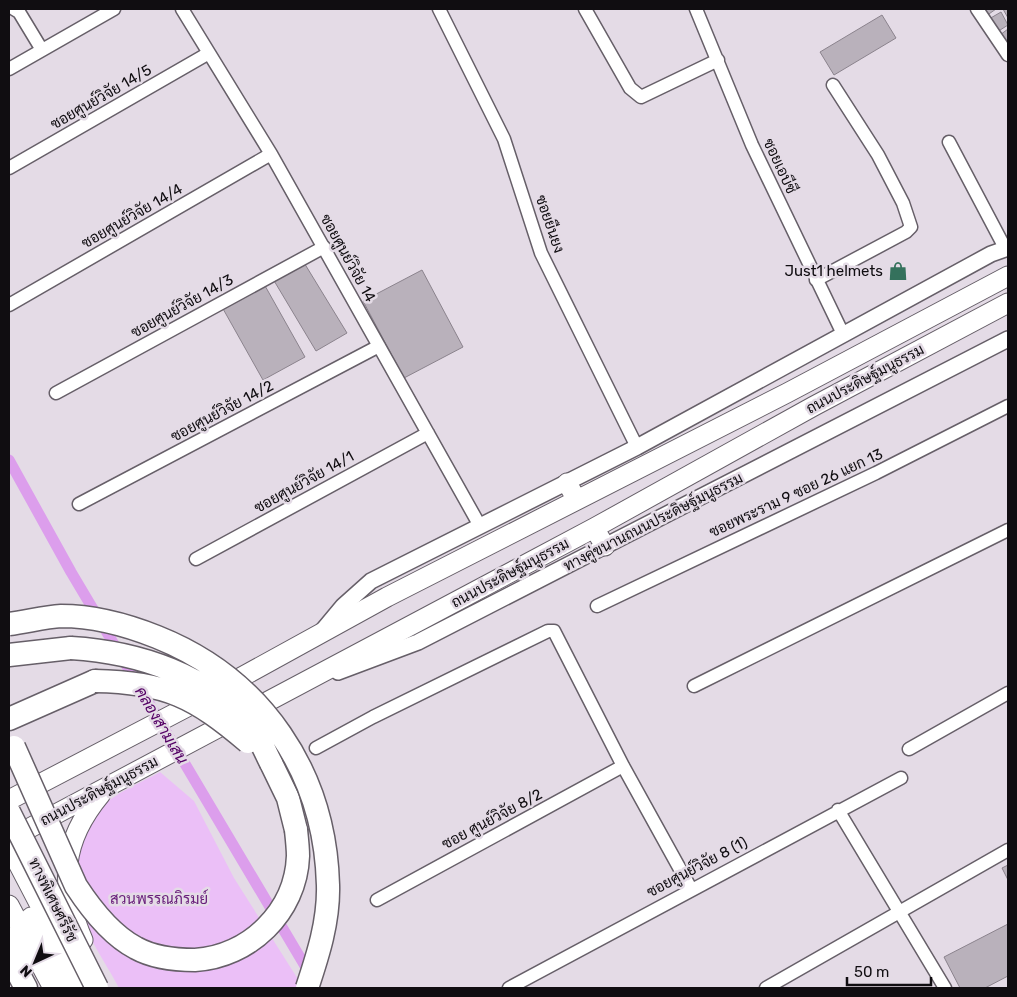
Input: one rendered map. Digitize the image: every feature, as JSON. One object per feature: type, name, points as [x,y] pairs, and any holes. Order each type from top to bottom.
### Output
[{"type":"highway","points":[[9,624],[61,616],[116,624],[139,630],[181,647],[211,664],[239,685],[267,715],[296,756],[315,804],[324,842],[328,886],[326,918],[319,952],[307,988]]},
{"type":"highway","points":[[9,655],[72,648],[125,654],[180,673],[224,700],[254,730],[288,798],[296,830],[298,858],[293,883],[285,901],[262,934],[241,948],[210,959],[178,960],[136,948],[105,924],[89,906],[76,886],[9,734]]},
{"type":"highway","points":[[9,719],[95,681],[158,686],[217,716],[271,763]]},
{"type":"highway","name":"ทางพิเศษศรีรัช","points":[[12,798],[97,988]]},
{"type":"highway","points":[[9,956],[26,988]]},
{"type":"main road","name":"ถนนประดิษฐ์มนูธรรม","points":[[12,798],[187,707],[387,597],[1008,276]]},
{"type":"main road","name":"ถนนประดิษฐ์มนูธรรม","points":[[9,839],[594,528],[814,406],[1008,303]]},
{"type":"main road","points":[[567,482],[577,500]]},
{"type":"main road","points":[[594,528],[605,546]]},
{"type":"main road","points":[[106,788],[85,812],[73,839],[68,864],[67,890],[75,920],[106,988]]},
{"type":"main road","points":[[9,846],[83,988]]},
{"type":"main road","points":[[9,874],[68,988]]},
{"type":"main road","points":[[9,905],[52,988]]},
{"type":"main road","points":[[9,937],[35,988]]},
{"type":"street","points":[[14,9],[19,12],[42,50]]},
{"type":"street","name":"ซอยศูนย์วิจัย 14","points":[[182,9],[271,154],[480,526]]},
{"type":"street","name":"ซอยยืนยง","points":[[439,9],[504,139],[541,253],[637,447]]},
{"type":"street","points":[[585,9],[630,88],[641,97],[718,60]]},
{"type":"street","name":"ซอยเอบีซี","points":[[696,9],[752,145],[843,334]]},
{"type":"street","points":[[977,9],[1008,55]]},
{"type":"street","points":[[9,69],[105,11]]},
{"type":"street","name":"ซอยศูนย์วิจัย 14/5","points":[[9,168],[209,54]]},
{"type":"street","points":[[816,280],[906,232],[911,227],[903,203],[878,155],[833,85]]},
{"type":"street","points":[[320,634],[343,606],[371,581],[637,447],[843,334],[1007,248],[949,142]]},
{"type":"street","name":"ซอยศูนย์วิจัย 14/4","points":[[9,305],[271,154]]},
{"type":"street","name":"ซอยศูนย์วิจัย 14/3","points":[[56,393],[324,247]]},
{"type":"street","name":"ทางคู่ขนานถนนประดิษฐ์มนูธรรม","points":[[291,689],[418,642],[1008,339]]},
{"type":"street","name":"ซอยศูนย์วิจัย 14/2","points":[[79,504],[379,346]]},
{"type":"street","name":"ซอยพระราม 9 ซอย 26 แยก 13","points":[[597,606],[876,473],[1008,406]]},
{"type":"street","name":"ซอยศูนย์วิจัย 14/1","points":[[196,559],[428,433]]},
{"type":"street","points":[[694,686],[1008,530]]},
{"type":"street","points":[[316,748],[373,717],[552,630],[623,766],[691,888]]},
{"type":"street","points":[[909,749],[1008,694]]},
{"type":"street","name":"ซอย ศูนย์วิจัย 8/2","points":[[377,900],[623,766]]},
{"type":"street","name":"ซอยศูนย์วิจัย 8 (1)","points":[[509,988],[691,888],[901,778]]},
{"type":"street","points":[[838,810],[945,988]]},
{"type":"street","points":[[766,988],[1008,850]]},
{"type":"green space","name":"สวนพรรณภิรมย์","points":[[160,772],[194,801],[234,878],[301,984],[299,988],[119,988],[94,945],[83,920],[77,879],[79,851],[88,825],[102,806],[117,795]]},
{"type":"building","points":[[981,9],[996,9],[986,16]]},
{"type":"building","points":[[1003,9],[1008,9],[1008,18]]},
{"type":"building","points":[[1001,12],[1008,25],[997,32],[989,19]]},
{"type":"building","points":[[882,15],[896,38],[834,75],[820,52]]},
{"type":"building","points":[[1008,29],[1008,47],[1000,35]]},
{"type":"building","points":[[303,261],[347,333],[316,351],[273,279]]},
{"type":"building","points":[[422,270],[463,347],[404,378],[363,301]]},
{"type":"building","points":[[264,284],[305,357],[263,380],[222,307]]},
{"type":"building","points":[[1008,865],[1008,880],[1002,868]]},
{"type":"building","points":[[1008,924],[1008,976],[985,988],[960,988],[944,957]]},
{"type":"waterway","name":"คลองสามเสน","points":[[9,460],[71,572],[311,976]]},
{"type":"place","name":"Just1 helmets","points":[[898,271]]}]
